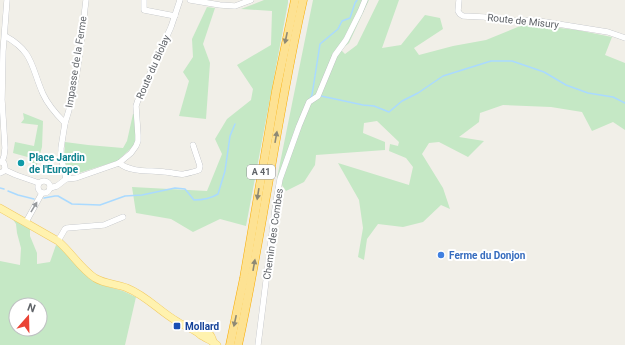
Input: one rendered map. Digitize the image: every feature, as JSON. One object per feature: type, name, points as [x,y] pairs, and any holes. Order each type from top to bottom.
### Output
[{"type":"highway","name":"A 41","points":[[230,345],[244,278],[274,98],[294,0]]},
{"type":"highway","name":"A 41","points":[[238,345],[250,286],[284,93],[303,0]]},
{"type":"main road","points":[[0,208],[58,241],[90,274],[97,279],[127,288],[140,295],[167,316],[179,323],[197,332],[203,331],[209,334],[215,343]]},
{"type":"street","points":[[7,0],[3,51],[2,100],[5,148],[2,165],[16,175],[39,184]]},
{"type":"street","name":"Impasse de la Ferme","points":[[64,181],[61,148],[81,45],[86,0]]},
{"type":"street","points":[[144,0],[144,10],[175,16]]},
{"type":"street","name":"Route du Biolay","points":[[50,186],[119,163],[131,153],[136,146],[138,135],[136,106],[171,27],[180,0]]},
{"type":"street","points":[[190,0],[220,6],[235,6],[251,0]]},
{"type":"street","name":"Chemin des Combes","points":[[258,345],[280,179],[309,102],[318,96],[335,55],[346,40],[365,0]]},
{"type":"street","name":"Route de Misury","points":[[459,0],[458,11],[463,16],[512,21],[533,20],[608,32],[625,38]]},
{"type":"street","points":[[5,36],[18,44],[27,54],[34,68],[43,95],[51,108],[65,123]]},
{"type":"street","points":[[119,163],[140,170],[176,174],[196,171],[199,170],[200,166],[193,145]]},
{"type":"street","points":[[26,222],[42,193],[47,192],[50,186],[49,183],[45,181],[39,184]]},
{"type":"street","points":[[39,184],[38,189],[42,193]]},
{"type":"street","points":[[58,241],[67,228],[104,225],[123,217]]},
{"type":"green space","points":[[264,0],[288,0],[288,3],[246,226],[220,219],[193,232],[171,219],[136,213],[132,187],[207,191],[222,154],[215,139],[227,119],[251,100],[253,89],[237,65],[271,45],[272,11],[241,9]]},
{"type":"green space","points":[[313,0],[369,0],[349,43],[341,50],[345,54],[357,45],[379,0],[399,0],[382,48],[401,45],[425,15],[440,18],[443,29],[414,48],[419,55],[453,46],[486,40],[525,24],[577,30],[612,37],[605,55],[625,63],[625,130],[613,122],[592,131],[582,112],[551,107],[503,105],[480,113],[479,122],[459,137],[484,141],[468,157],[439,142],[429,143],[422,154],[443,188],[450,209],[441,205],[423,222],[403,227],[378,224],[367,239],[364,260],[358,257],[363,228],[359,200],[338,163],[409,185],[413,167],[406,158],[389,151],[390,144],[398,146],[399,142],[377,121],[364,123],[363,133],[385,142],[385,150],[316,155],[315,165],[304,182],[286,191],[277,178]]},
{"type":"green space","points":[[207,7],[215,8],[203,44],[210,63],[206,119],[179,116],[189,81],[183,72],[193,57],[192,39]]},
{"type":"green space","points":[[23,113],[43,121],[42,147],[34,175],[32,174],[33,167],[31,158],[13,153],[15,142],[34,146],[38,125],[21,123],[24,119]]},
{"type":"green space","points":[[133,114],[135,114],[136,138],[134,145],[127,152],[117,161],[68,175],[64,158],[65,142],[123,148],[127,141]]},
{"type":"green space","points":[[12,218],[30,227],[30,236],[37,253],[37,264],[50,262],[56,245],[61,247],[93,280],[136,297],[125,345],[0,345],[0,261],[20,265],[21,248],[16,224]]},
{"type":"waterway","points":[[310,99],[312,95],[320,44],[338,29],[342,21],[350,18],[357,0]]},
{"type":"waterway","points":[[321,96],[374,106],[389,112],[402,101],[418,93],[443,76],[491,61],[512,61],[544,72],[566,85],[588,93],[613,97],[625,103]]},
{"type":"waterway","points":[[44,198],[58,196],[72,204],[100,205],[125,196],[142,195],[175,188],[185,189],[194,200],[212,197],[218,194],[225,171],[230,136],[235,124]]},
{"type":"waterway","points":[[0,188],[4,189]]},
{"type":"waterway","points":[[8,191],[34,199]]},
{"type":"place","name":"Place Jardin de l'Europe","points":[[21,163]]},
{"type":"place","name":"Ferme du Donjon","points":[[441,255]]},
{"type":"place","name":"Mollard","points":[[177,326]]}]
